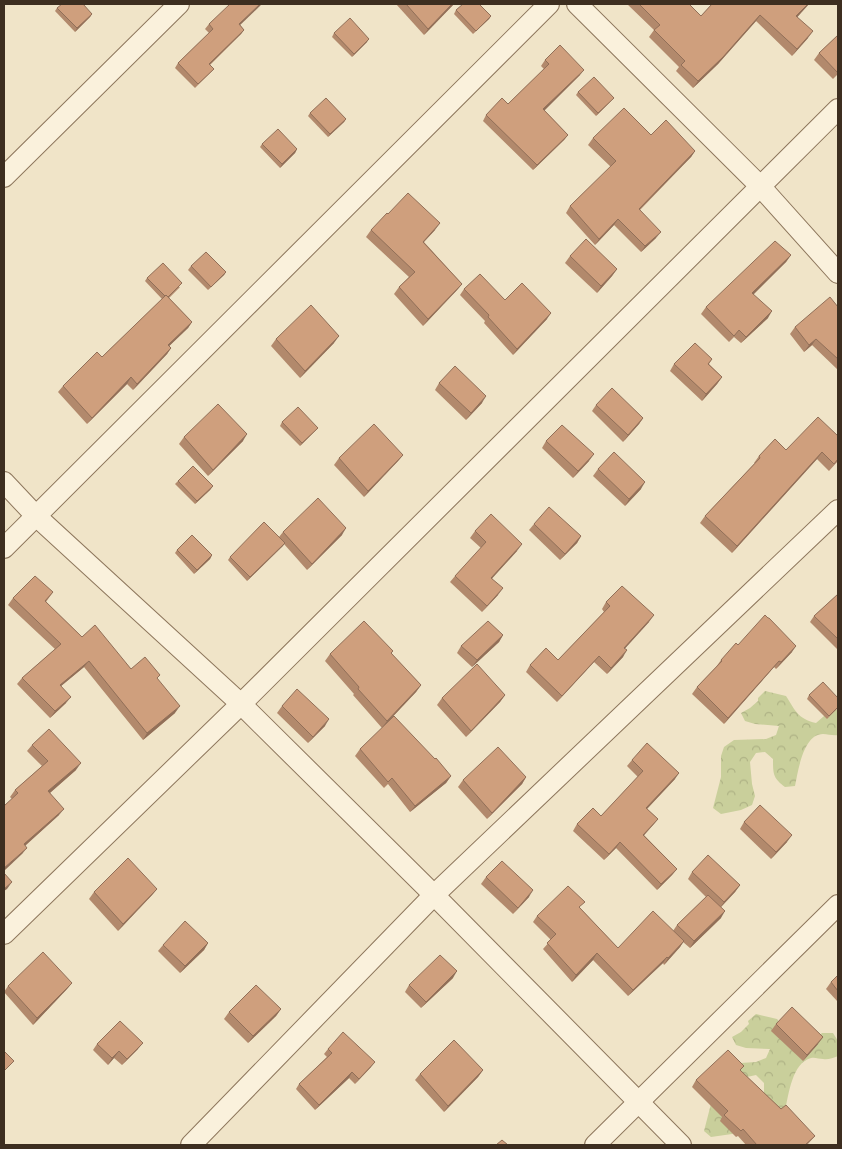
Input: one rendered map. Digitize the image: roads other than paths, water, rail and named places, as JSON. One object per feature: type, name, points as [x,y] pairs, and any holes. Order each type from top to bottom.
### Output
[{"type":"street","points":[[4,177],[179,4]]},
{"type":"street","points":[[4,548],[549,4]]},
{"type":"street","points":[[577,4],[760,186],[838,273]]},
{"type":"street","points":[[4,934],[241,704],[838,109]]},
{"type":"street","points":[[4,482],[36,516],[241,704],[682,1145]]},
{"type":"street","points":[[191,1145],[434,895],[838,510]]},
{"type":"street","points":[[595,1145],[838,905]]}]
